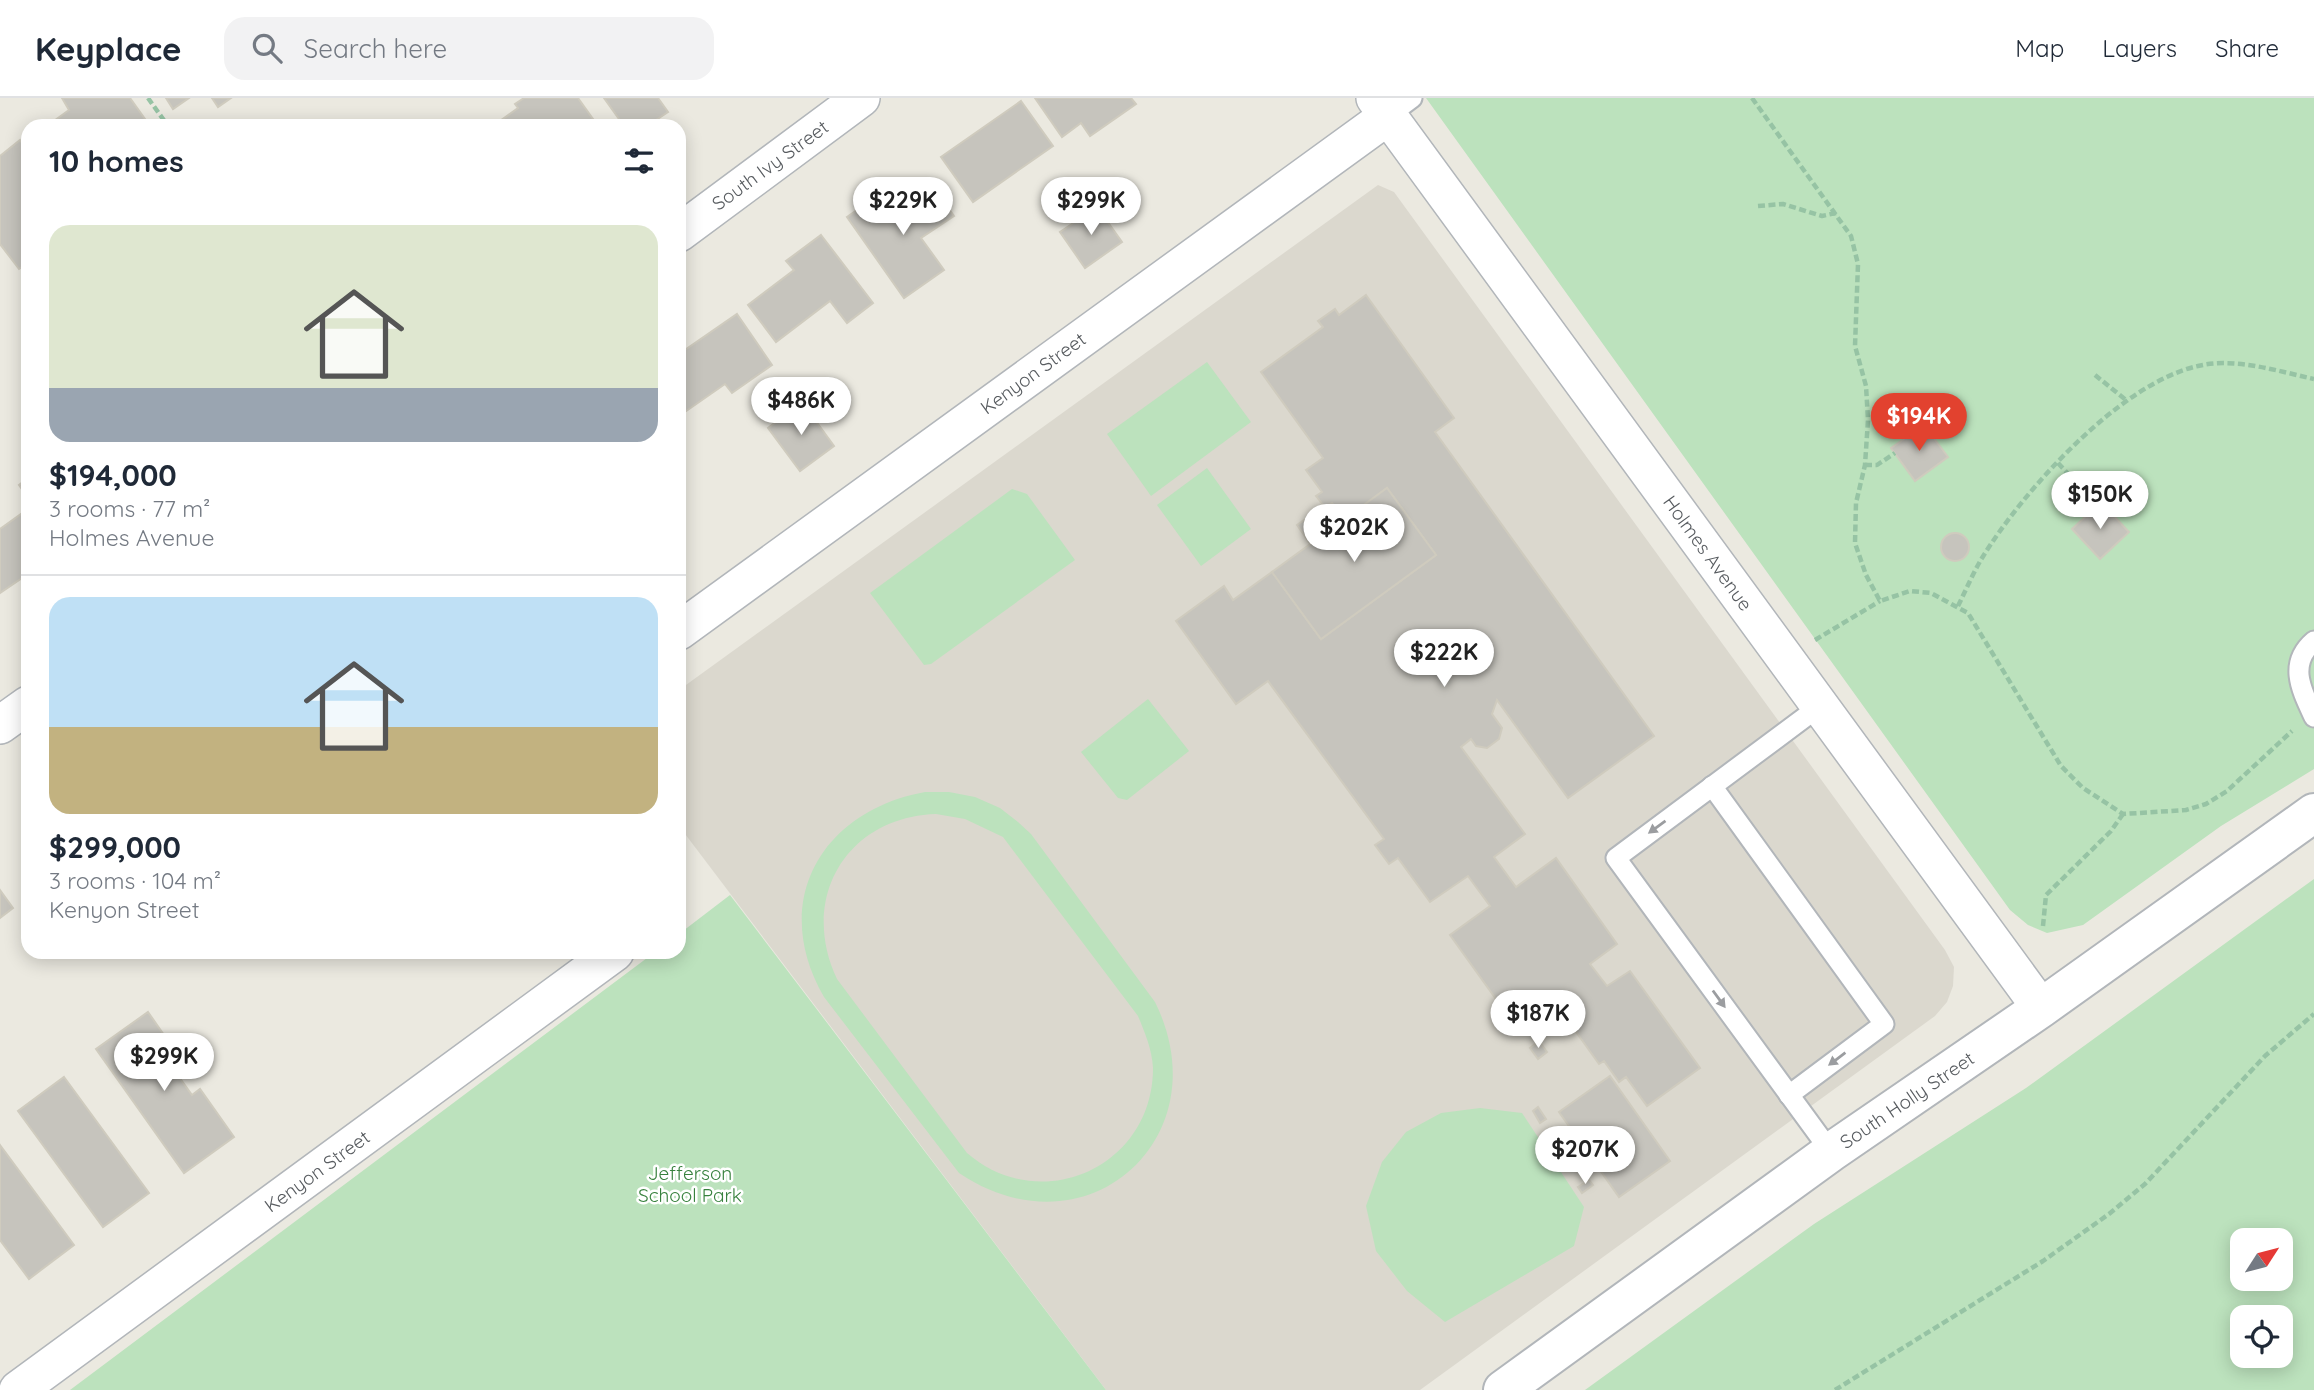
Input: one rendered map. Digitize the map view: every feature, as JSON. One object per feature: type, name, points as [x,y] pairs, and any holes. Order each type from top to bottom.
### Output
[{"type":"street","name":"South Ivy Street","points":[[686,228],[861,98]]},
{"type":"street","name":"Kenyon Street","points":[[686,626],[1392,104]]},
{"type":"street","name":"Holmes Avenue","points":[[1392,104],[1820,706],[2041,1008]]},
{"type":"street","points":[[0,725],[21,710]]},
{"type":"street","name":"South Holly Street","points":[[1503,1390],[1831,1152],[2041,1008],[2314,813]]},
{"type":"street","name":"Kenyon Street","points":[[18,1390],[605,959]]},
{"type":"lane","points":[[2314,641],[2298,662],[2299,685],[2314,718]]},
{"type":"lane","points":[[1820,706],[1616,858],[1831,1152]]},
{"type":"lane","points":[[1712,786],[1884,1024],[1789,1095]]},
{"type":"path","points":[[148,98],[163,119]]},
{"type":"path","points":[[1752,98],[1851,236],[1858,264],[1855,346],[1867,397],[1865,465],[1856,503],[1855,543],[1866,575],[1880,601],[1910,591],[1930,593],[1958,606],[1979,627],[2061,766],[2083,788],[2123,814],[2186,810],[2206,804],[2227,791],[2292,731]]},
{"type":"path","points":[[1758,206],[1783,204],[1822,216],[1836,213]]},
{"type":"path","points":[[1958,606],[1983,557],[2017,510],[2058,463],[2126,400],[2163,376],[2200,365],[2231,364],[2314,379]]},
{"type":"path","points":[[2095,375],[2126,400]]},
{"type":"path","points":[[1865,465],[1877,465],[1895,453]]},
{"type":"path","points":[[2058,463],[2097,505]]},
{"type":"path","points":[[2043,926],[2046,895],[2110,831],[2123,814]]},
{"type":"path","points":[[1835,1390],[2042,1261],[2109,1214],[2145,1184],[2264,1056],[2314,1014]]},
{"type":"shaded area","points":[[1378,185],[1394,192],[1945,950],[1954,967],[1953,986],[1947,1002],[1935,1016],[1420,1390],[1106,1390],[686,835],[686,685]]},
{"type":"green space","points":[[1426,98],[2314,98],[2314,769],[2221,826],[2083,925],[2047,933],[2028,925],[2010,910]]},
{"type":"green space","points":[[1207,362],[1251,422],[1151,496],[1107,434]]},
{"type":"green space","points":[[1207,468],[1251,529],[1201,566],[1157,505]]},
{"type":"green space","points":[[1012,489],[1027,494],[1075,560],[931,664],[924,665],[870,593]]},
{"type":"green space","points":[[1148,699],[1189,751],[1127,800],[1118,798],[1081,752]]},
{"type":"green space","points":[[925,792],[949,792],[975,797],[1000,808],[1031,834],[1155,1002],[1171,1052],[1171,1098],[1156,1138],[1130,1170],[1095,1192],[1053,1202],[1007,1196],[959,1173],[824,997],[808,962],[802,928],[804,895],[815,866],[833,840],[858,819],[889,802]],"holes":[[[936,814],[965,819],[1003,837],[1138,1016],[1146,1035],[1153,1068],[1148,1103],[1134,1132],[1114,1155],[1088,1172],[1058,1180],[1027,1181],[996,1172],[967,1153],[837,979],[827,949],[824,920],[828,892],[838,868],[855,846],[877,830],[904,819]]]},
{"type":"green space","points":[[2314,879],[2314,1390],[1585,1390],[1814,1224],[2026,1088]]},
{"type":"green space","name":"Jefferson School Park","points":[[730,895],[1106,1390],[70,1390],[646,959],[686,959],[686,929]]},
{"type":"green space","points":[[1480,1108],[1522,1113],[1584,1207],[1574,1246],[1445,1322],[1407,1291],[1376,1251],[1366,1206],[1382,1162],[1406,1132],[1441,1113]]},
{"type":"building","points":[[62,98],[130,98],[145,119],[57,119],[69,110]]},
{"type":"building","points":[[166,98],[189,98],[173,109]]},
{"type":"building","points":[[212,98],[231,98],[218,107]]},
{"type":"building","points":[[524,98],[578,98],[593,119],[503,119],[518,108],[515,104]]},
{"type":"building","points":[[604,98],[658,98],[668,112],[658,119],[619,119]]},
{"type":"building","points":[[1035,98],[1131,98],[1136,104],[1090,136],[1081,123],[1062,137]]},
{"type":"building","points":[[1021,101],[1053,146],[973,202],[941,157]]},
{"type":"building","points":[[20,140],[19,269],[0,244],[0,156]]},
{"type":"building","points":[[931,184],[954,216],[921,238],[944,270],[904,298],[847,217],[880,194],[892,211]]},
{"type":"building","points":[[1097,207],[1122,242],[1085,268],[1060,232]]},
{"type":"building","points":[[821,235],[873,303],[847,323],[830,301],[776,342],[748,305],[794,270],[786,261]]},
{"type":"building","points":[[1366,295],[1454,418],[1435,432],[1654,736],[1568,798],[1497,700],[1492,714],[1502,728],[1499,739],[1487,748],[1476,746],[1471,739],[1461,747],[1525,834],[1494,857],[1516,887],[1556,858],[1617,944],[1590,964],[1607,986],[1630,971],[1700,1068],[1647,1106],[1626,1077],[1619,1082],[1604,1061],[1599,1064],[1549,994],[1511,1020],[1450,935],[1490,906],[1468,876],[1430,902],[1398,858],[1389,864],[1375,845],[1384,839],[1268,681],[1236,704],[1176,621],[1224,586],[1233,600],[1272,572],[1321,639],[1436,555],[1387,488],[1345,520],[1332,503],[1325,508],[1336,522],[1309,542],[1297,525],[1324,506],[1316,496],[1322,492],[1306,470],[1323,458],[1261,372],[1323,327],[1318,321],[1335,309],[1339,315]]},
{"type":"building","points":[[737,314],[772,365],[732,393],[725,384],[686,411],[686,349]]},
{"type":"building","points":[[802,402],[834,446],[800,471],[768,428]]},
{"type":"building","points":[[1924,425],[1948,457],[1915,481],[1891,448]]},
{"type":"building","points":[[1387,488],[1436,555],[1321,639],[1272,572]]},
{"type":"building","points":[[2101,502],[2129,532],[2100,559],[2072,529]]},
{"type":"building","points":[[21,514],[21,579],[0,593],[0,529]]},
{"type":"building","points":[[1955,533],[1965,537],[1969,547],[1965,557],[1955,561],[1945,557],[1941,547],[1945,537]]},
{"type":"building","points":[[0,890],[13,908],[0,918]]},
{"type":"building","points":[[148,1012],[182,1061],[172,1067],[192,1095],[200,1089],[234,1137],[184,1173],[96,1049]]},
{"type":"building","points":[[1539,1041],[1547,1052],[1538,1059],[1530,1048]]},
{"type":"building","points":[[1610,1076],[1670,1161],[1619,1197],[1559,1112]]},
{"type":"building","points":[[64,1077],[149,1193],[103,1227],[18,1111]]},
{"type":"building","points":[[1538,1107],[1546,1119],[1540,1123],[1533,1111]]},
{"type":"building","points":[[0,1145],[74,1245],[29,1279],[0,1240]]},
{"type":"building","points":[[1589,1180],[1593,1185],[1582,1193],[1578,1187]]}]
